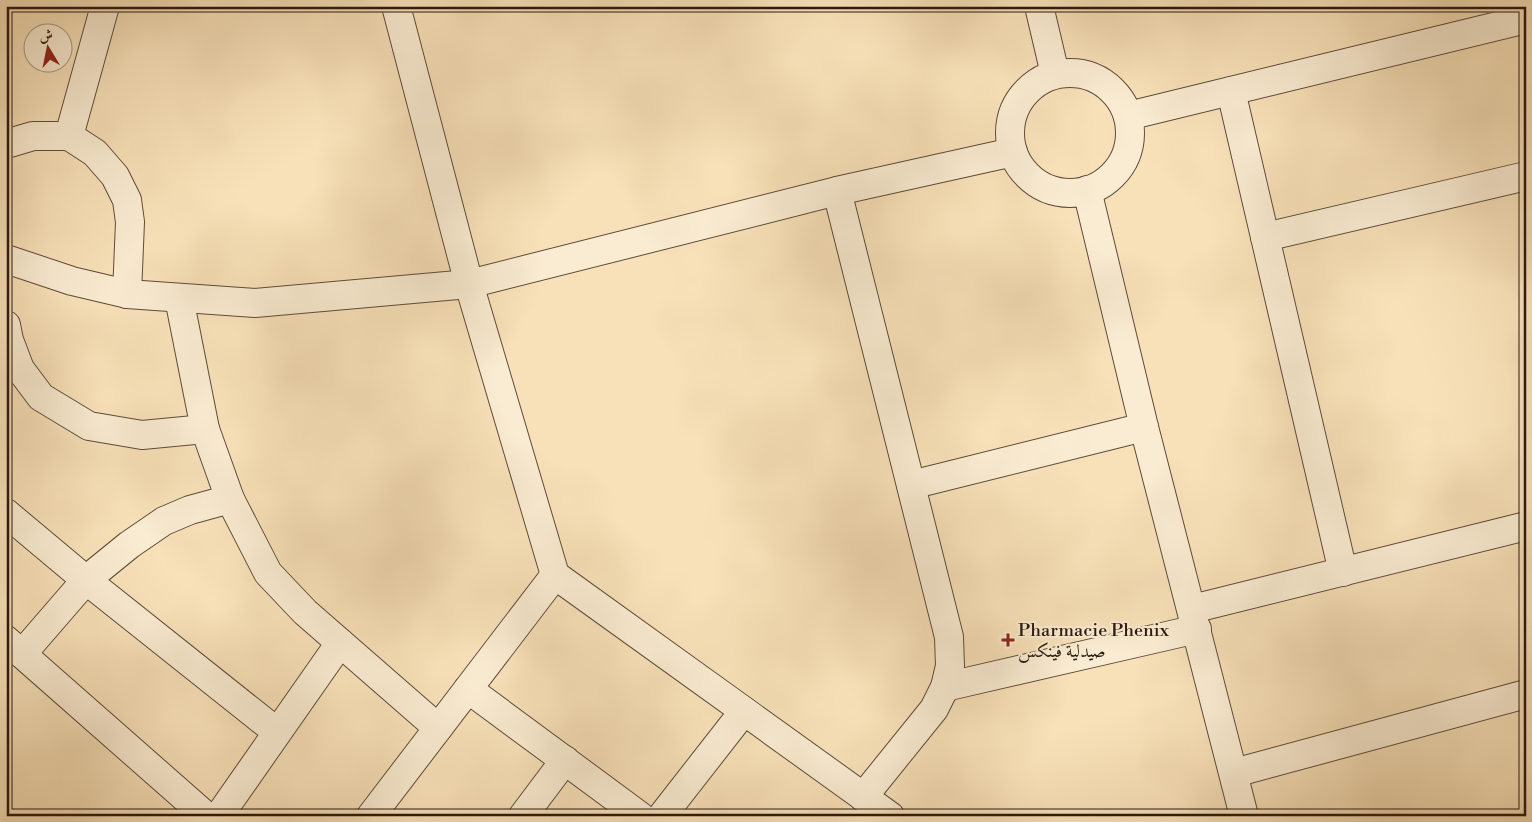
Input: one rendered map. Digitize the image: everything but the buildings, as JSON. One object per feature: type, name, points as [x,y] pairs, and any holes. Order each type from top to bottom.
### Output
[{"type":"street","points":[[69,136],[105,6]]},
{"type":"street","points":[[396,6],[469,284],[555,575],[890,816]]},
{"type":"street","points":[[1039,6],[1055,74]]},
{"type":"street","points":[[1128,116],[1526,19]]},
{"type":"street","points":[[1074,73],[1092,76],[1107,86],[1120,99],[1128,116],[1130,133],[1128,150],[1121,165],[1109,178],[1087,190],[1076,193],[1056,191],[1037,183],[1022,170],[1013,152],[1009,133],[1013,113],[1022,95],[1037,82],[1055,74],[1074,73]]},
{"type":"street","points":[[1231,90],[1343,572]]},
{"type":"street","points":[[6,144],[33,136],[69,136],[95,153],[115,176],[126,200],[130,222],[127,294]]},
{"type":"street","points":[[6,259],[72,281],[127,294],[255,304],[469,284],[837,191],[1013,152]]},
{"type":"street","points":[[1265,237],[1526,176]]},
{"type":"street","points":[[1087,190],[1144,427],[1195,619],[1244,816]]},
{"type":"street","points":[[837,191],[949,637],[950,666],[945,687],[934,709],[863,797]]},
{"type":"street","points":[[180,298],[205,428],[230,499],[268,573],[305,612],[438,728]]},
{"type":"street","points":[[6,324],[9,340],[20,369],[41,397],[89,426],[142,435],[205,428]]},
{"type":"street","points":[[911,485],[1144,427]]},
{"type":"street","points":[[206,816],[14,647],[86,580],[129,545],[164,522],[190,510],[230,499]]},
{"type":"street","points":[[6,514],[278,732]]},
{"type":"street","points":[[945,687],[1195,619],[1343,572],[1526,526]]},
{"type":"street","points":[[371,816],[555,575]]},
{"type":"street","points":[[219,816],[340,643]]},
{"type":"street","points":[[468,689],[640,816]]},
{"type":"street","points":[[1234,773],[1526,694]]},
{"type":"street","points":[[662,816],[744,710]]},
{"type":"street","points":[[523,816],[565,760]]},
{"type":"place","name":"Pharmacie Phenix صيدلية فينكس","points":[[1008,640]]}]
